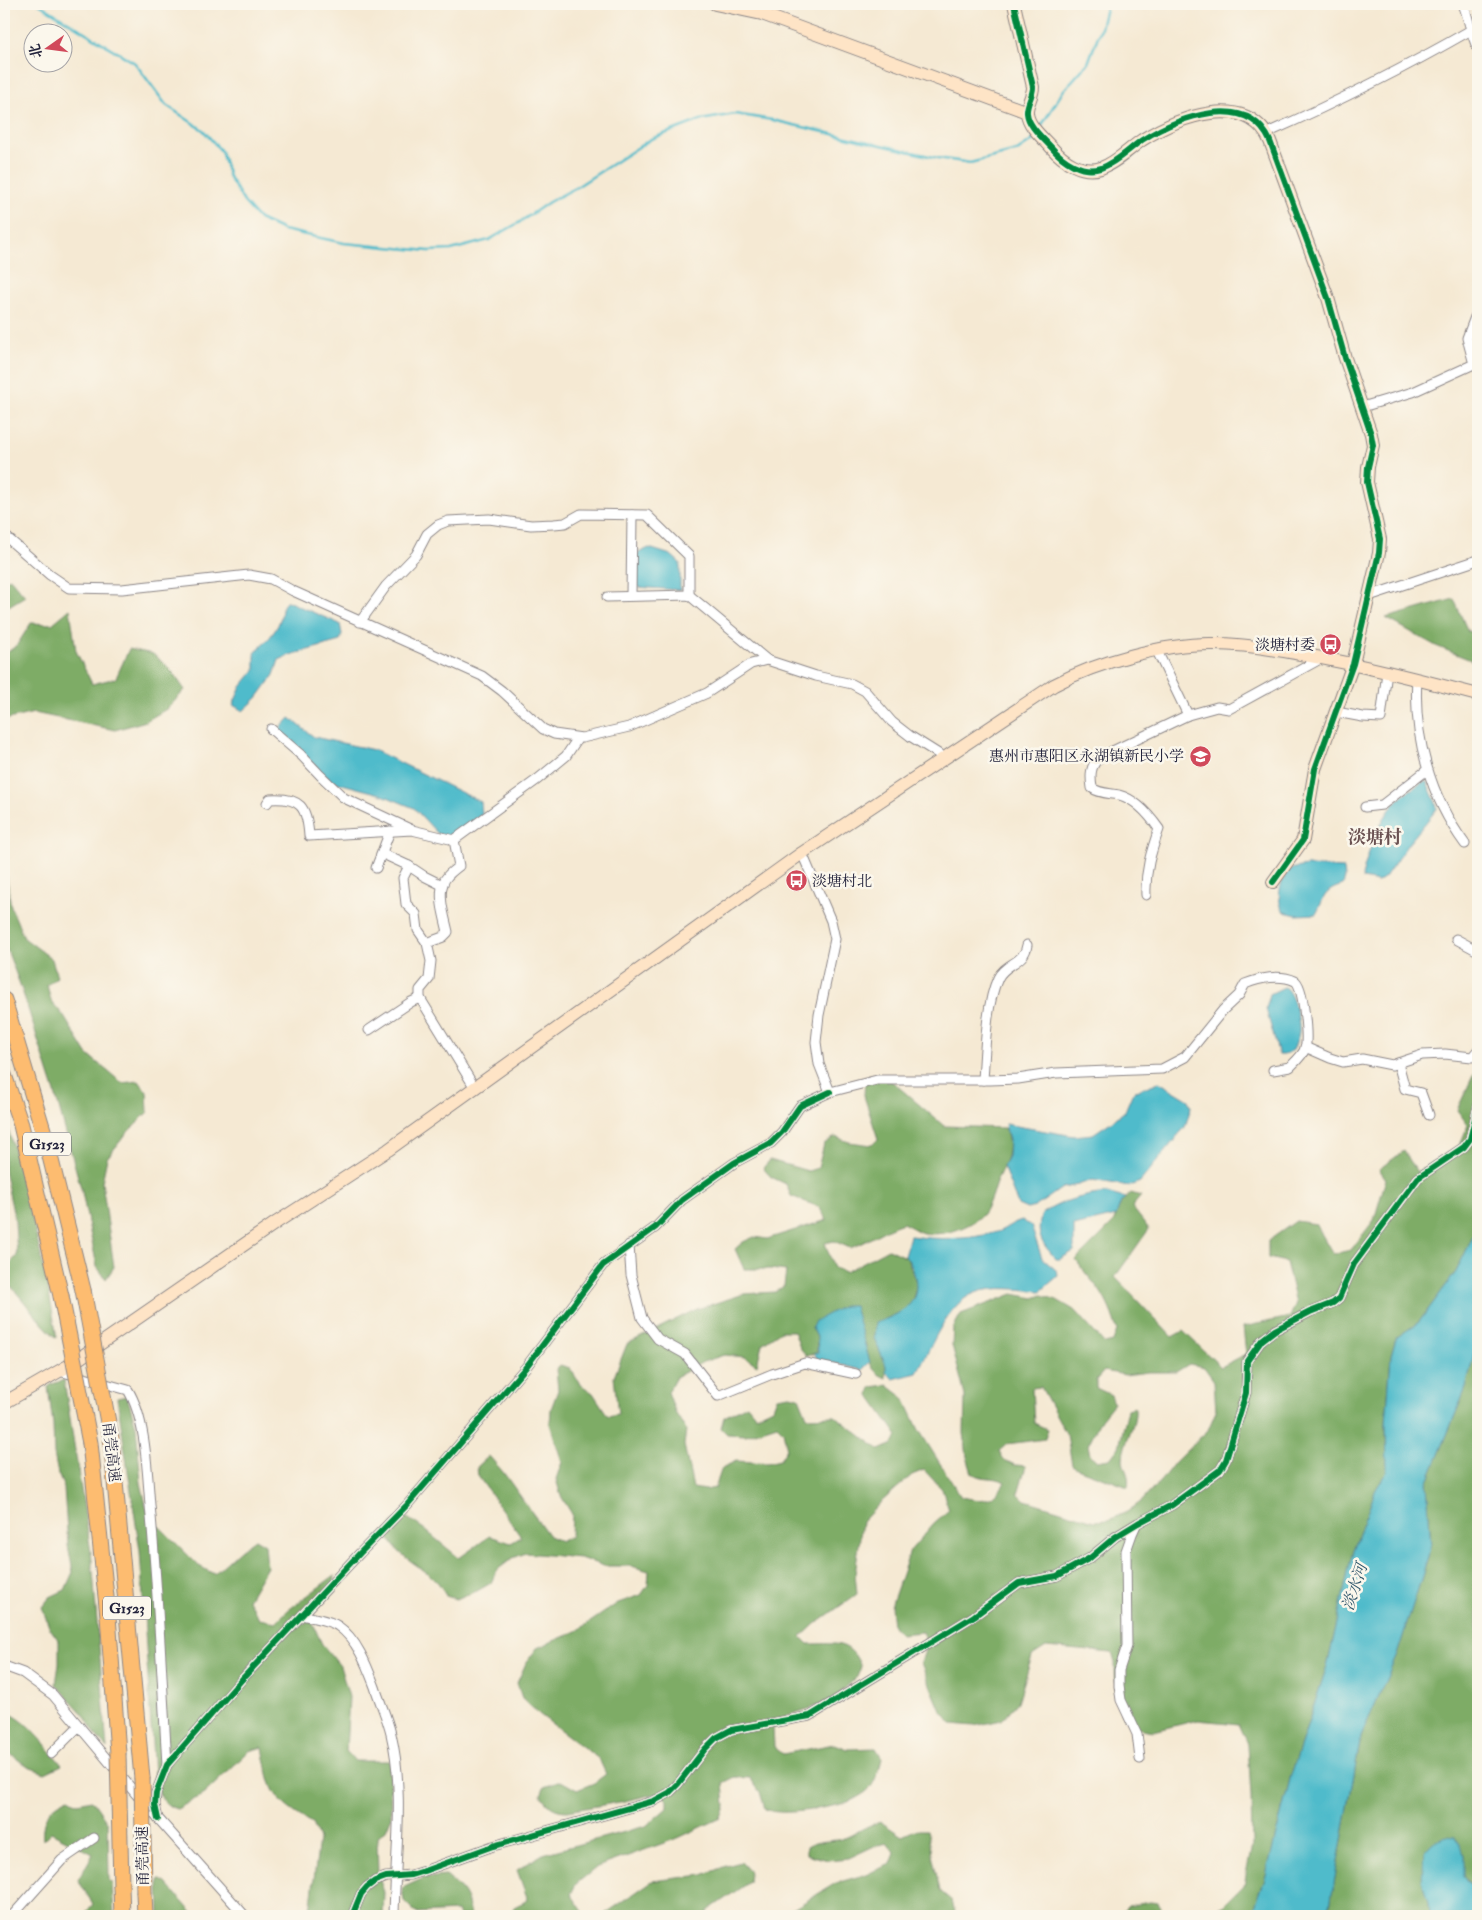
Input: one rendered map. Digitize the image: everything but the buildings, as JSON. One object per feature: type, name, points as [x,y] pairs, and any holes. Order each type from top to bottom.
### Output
[{"type":"highway","name":"甬莞高速","points":[[4,1000],[46,1140],[83,1290],[110,1438],[142,1778],[144,1916]]},
{"type":"highway","name":"甬莞高速","points":[[4,1075],[21,1125],[61,1296],[90,1443],[108,1616],[118,1753],[122,1916]]},
{"type":"main road","points":[[715,4],[762,14],[1027,112]]},
{"type":"main road","points":[[1014,4],[1033,89],[1027,112],[1033,127],[1053,150],[1076,166],[1086,169],[1101,168],[1168,126],[1192,118],[1221,112],[1238,113],[1247,116],[1256,122],[1266,133],[1328,298],[1345,358],[1373,442],[1367,479],[1380,539],[1379,553],[1353,664],[1315,769],[1303,840],[1273,882]]},
{"type":"main road","points":[[4,1403],[59,1371],[277,1222],[388,1150],[802,853],[1061,682],[1096,667],[1157,651],[1197,644],[1228,644],[1268,648],[1353,664],[1478,694]]},
{"type":"street","points":[[1463,4],[1470,23],[1472,36],[1478,49]]},
{"type":"street","points":[[1266,133],[1323,108],[1390,75],[1471,30]]},
{"type":"street","points":[[1362,407],[1413,392],[1474,364],[1467,338],[1475,317],[1478,315]]},
{"type":"street","points":[[360,622],[386,586],[416,555],[427,534],[438,525],[448,521],[489,520],[554,524],[565,523],[581,514],[647,515],[689,556],[689,594]]},
{"type":"street","points":[[630,595],[632,515]]},
{"type":"street","points":[[4,535],[50,575],[69,588],[122,589],[250,574],[262,576],[482,676],[502,691],[543,729],[554,734],[578,738],[629,727],[707,693],[751,664],[766,660]]},
{"type":"street","points":[[1369,596],[1478,560]]},
{"type":"street","points":[[607,597],[689,594],[766,660],[816,676],[852,684],[865,691],[892,722],[945,758]]},
{"type":"street","points":[[1157,651],[1188,715]]},
{"type":"street","points":[[1146,895],[1146,877],[1150,854],[1159,829],[1153,820],[1134,802],[1121,795],[1097,792],[1092,788],[1090,776],[1094,763],[1100,757],[1188,715],[1216,707],[1229,708],[1322,658]]},
{"type":"street","points":[[1336,712],[1381,718],[1387,672]]},
{"type":"street","points":[[1417,680],[1418,719],[1427,770],[1442,802],[1447,820],[1465,844]]},
{"type":"street","points":[[272,729],[344,798],[412,830],[454,840],[545,774],[566,756],[578,738]]},
{"type":"street","points":[[1365,808],[1382,805],[1427,770]]},
{"type":"street","points":[[267,803],[270,799],[280,798],[298,804],[307,816],[309,836],[412,830]]},
{"type":"street","points":[[376,868],[383,854],[390,831]]},
{"type":"street","points":[[427,943],[443,938],[448,932],[442,885],[458,866],[454,840]]},
{"type":"street","points":[[802,853],[831,921],[834,939],[819,1015],[816,1042],[819,1064],[830,1092]]},
{"type":"street","points":[[383,854],[442,885]]},
{"type":"street","points":[[409,866],[403,878],[406,904],[416,914],[418,930],[427,943],[431,961],[430,979],[420,990],[420,998],[475,1088]]},
{"type":"street","points":[[1456,939],[1478,951]]},
{"type":"street","points":[[983,1080],[985,1046],[994,987],[999,975],[1018,962],[1027,951],[1028,944]]},
{"type":"street","points":[[158,1819],[155,1805],[156,1793],[167,1765],[244,1677],[407,1505],[526,1367],[604,1264],[656,1227],[682,1200],[734,1163],[771,1143],[782,1132],[791,1116],[800,1106],[830,1092],[877,1080],[1018,1079],[1056,1073],[1162,1069],[1185,1057],[1222,1010],[1238,995],[1246,984],[1268,978],[1286,979],[1295,981],[1298,984],[1304,1007],[1306,1039],[1305,1047],[1300,1057],[1290,1067],[1273,1070]]},
{"type":"street","points":[[369,1030],[410,1002],[420,998]]},
{"type":"street","points":[[1305,1047],[1343,1062],[1362,1059],[1385,1065],[1422,1055],[1445,1054],[1472,1057],[1478,1050]]},
{"type":"street","points":[[1398,1063],[1405,1089],[1421,1093],[1429,1115]]},
{"type":"street","points":[[352,1916],[361,1894],[367,1887],[386,1877],[424,1871],[493,1846],[654,1801],[669,1793],[678,1784],[716,1738],[731,1730],[810,1716],[974,1616],[1019,1583],[1057,1576],[1090,1558],[1115,1537],[1138,1522],[1172,1505],[1220,1470],[1226,1460],[1246,1393],[1247,1361],[1262,1340],[1275,1330],[1310,1312],[1333,1303],[1339,1298],[1354,1264],[1418,1178],[1464,1147],[1470,1139],[1478,1108]]},
{"type":"street","points":[[629,1245],[631,1275],[642,1318],[658,1339],[685,1354],[718,1396],[805,1363],[856,1374]]},
{"type":"street","points":[[59,1371],[128,1390],[132,1396],[137,1414],[145,1446],[155,1555],[167,1765]]},
{"type":"street","points":[[1138,1522],[1126,1551],[1127,1646],[1119,1670],[1119,1686],[1121,1700],[1137,1734],[1140,1759]]},
{"type":"street","points":[[302,1615],[329,1621],[338,1626],[358,1649],[384,1710],[392,1736],[398,1788],[394,1916]]},
{"type":"street","points":[[4,1666],[23,1674],[53,1695],[158,1819],[245,1916]]},
{"type":"street","points":[[51,1754],[79,1726]]},
{"type":"street","points":[[12,1916],[62,1860],[94,1838]]},
{"type":"green space","points":[[10,578],[25,596],[4,609],[4,582]]},
{"type":"green space","points":[[1454,599],[1468,632],[1478,628],[1478,663],[1436,646],[1386,618]]},
{"type":"green space","points":[[70,609],[76,651],[92,684],[116,678],[129,649],[153,654],[171,670],[185,690],[168,708],[146,721],[115,730],[34,713],[4,720],[4,655],[17,645],[31,623],[52,624]]},
{"type":"green space","points":[[4,858],[11,907],[24,938],[52,959],[57,977],[47,985],[51,1001],[63,1015],[87,1054],[122,1083],[139,1081],[147,1092],[148,1112],[126,1134],[107,1158],[102,1182],[114,1267],[106,1279],[97,1267],[82,1192],[55,1093],[22,990],[4,942]]},
{"type":"green space","points":[[1478,1065],[1478,1226],[1456,1272],[1419,1322],[1396,1338],[1391,1356],[1386,1423],[1387,1471],[1375,1491],[1353,1550],[1328,1663],[1291,1775],[1265,1879],[1254,1910],[1244,1916],[1191,1916],[1207,1913],[1225,1904],[1244,1885],[1252,1845],[1251,1796],[1248,1744],[1239,1724],[1198,1720],[1153,1731],[1136,1728],[1123,1715],[1116,1694],[1115,1663],[1112,1653],[1046,1647],[1032,1656],[1018,1702],[1002,1720],[974,1726],[952,1724],[941,1711],[921,1663],[927,1643],[922,1632],[900,1634],[893,1626],[891,1606],[910,1551],[934,1523],[949,1510],[942,1489],[924,1470],[912,1475],[881,1502],[862,1522],[855,1574],[857,1594],[815,1624],[801,1637],[808,1644],[833,1644],[846,1647],[857,1658],[861,1667],[857,1677],[830,1702],[789,1715],[773,1727],[774,1747],[783,1754],[834,1744],[847,1749],[876,1748],[882,1758],[877,1776],[869,1789],[859,1797],[845,1803],[816,1809],[782,1812],[765,1809],[760,1792],[750,1778],[735,1777],[723,1783],[725,1806],[721,1818],[678,1838],[597,1867],[576,1884],[571,1894],[584,1913],[590,1916],[510,1916],[514,1907],[528,1900],[517,1870],[543,1854],[646,1826],[667,1808],[667,1800],[660,1793],[568,1811],[555,1809],[549,1805],[541,1795],[544,1787],[561,1781],[577,1790],[594,1783],[606,1774],[599,1759],[539,1714],[522,1698],[517,1683],[526,1663],[537,1648],[577,1631],[618,1603],[641,1595],[648,1585],[649,1571],[631,1566],[604,1566],[580,1558],[526,1553],[513,1558],[497,1570],[491,1583],[456,1599],[446,1596],[434,1578],[406,1558],[391,1542],[387,1532],[393,1522],[403,1515],[424,1529],[459,1558],[490,1536],[511,1543],[521,1537],[478,1476],[477,1467],[489,1456],[503,1472],[549,1536],[561,1541],[571,1536],[572,1514],[561,1496],[556,1479],[562,1462],[550,1424],[551,1409],[558,1390],[556,1369],[560,1365],[570,1368],[580,1384],[593,1393],[608,1416],[618,1414],[614,1377],[627,1344],[697,1309],[744,1294],[775,1292],[784,1286],[786,1271],[744,1269],[735,1249],[743,1242],[754,1237],[767,1239],[827,1220],[819,1207],[791,1196],[786,1184],[771,1177],[763,1168],[770,1160],[808,1171],[818,1168],[824,1144],[835,1137],[849,1142],[872,1145],[878,1139],[864,1096],[865,1078],[887,1077],[944,1126],[1005,1128],[1008,1143],[1007,1155],[989,1203],[982,1215],[976,1220],[953,1231],[928,1234],[903,1223],[850,1248],[834,1241],[825,1243],[834,1268],[845,1272],[888,1249],[907,1258],[917,1284],[912,1302],[903,1311],[875,1324],[874,1338],[886,1366],[886,1378],[872,1368],[865,1342],[812,1327],[817,1337],[817,1352],[807,1356],[800,1348],[794,1331],[781,1331],[762,1344],[757,1365],[745,1357],[724,1355],[703,1362],[676,1377],[668,1392],[676,1414],[686,1430],[684,1445],[693,1488],[705,1490],[715,1488],[722,1468],[736,1461],[767,1463],[780,1460],[787,1449],[783,1431],[777,1425],[746,1435],[727,1434],[721,1428],[724,1417],[747,1405],[756,1416],[773,1408],[777,1397],[790,1395],[799,1397],[807,1417],[835,1416],[880,1450],[893,1444],[898,1436],[869,1395],[871,1387],[887,1385],[904,1398],[919,1430],[961,1497],[981,1500],[992,1497],[1001,1489],[1005,1482],[980,1477],[972,1473],[967,1457],[964,1433],[965,1396],[952,1345],[953,1328],[961,1314],[1013,1294],[1034,1298],[1042,1295],[1057,1300],[1074,1310],[1105,1344],[1113,1342],[1117,1330],[1108,1305],[1100,1291],[1076,1260],[1113,1223],[1121,1202],[1131,1193],[1141,1196],[1132,1207],[1149,1229],[1115,1277],[1172,1337],[1183,1331],[1221,1367],[1246,1354],[1243,1327],[1290,1317],[1296,1303],[1286,1262],[1268,1258],[1268,1241],[1296,1221],[1316,1224],[1333,1254],[1351,1250],[1374,1220],[1386,1179],[1379,1169],[1404,1151],[1417,1172],[1459,1147],[1468,1125],[1457,1110]],"holes":[[[1189,1364],[1204,1367],[1214,1381],[1216,1411],[1208,1430],[1175,1462],[1142,1501],[1127,1512],[1109,1520],[1094,1521],[1025,1500],[1018,1493],[1026,1466],[1015,1465],[1004,1460],[999,1451],[1007,1444],[1045,1439],[1047,1429],[1034,1423],[1032,1388],[1041,1387],[1067,1435],[1072,1465],[1128,1487],[1128,1475],[1123,1460],[1125,1446],[1134,1421],[1135,1407],[1128,1409],[1119,1447],[1110,1459],[1097,1461],[1090,1455],[1088,1445],[1101,1419],[1114,1403],[1111,1395],[1096,1388],[1096,1380],[1104,1371],[1125,1375],[1148,1372],[1176,1372]]]},
{"type":"green space","points":[[4,1114],[34,1226],[57,1338],[4,1279],[7,1266],[17,1256],[15,1221],[4,1170]]},
{"type":"green space","points":[[1478,1334],[1478,1889],[1468,1882],[1463,1875],[1463,1855],[1428,1902],[1429,1916],[1328,1916],[1361,1736],[1397,1655],[1431,1548],[1427,1484],[1466,1388]]},
{"type":"green space","points":[[64,1380],[92,1559],[107,1748],[98,1738],[83,1714],[56,1684],[59,1664],[59,1641],[49,1627],[42,1607],[50,1597],[65,1590],[73,1572],[68,1545],[64,1488],[58,1474],[54,1454],[53,1424],[48,1387]]},
{"type":"green space","points":[[127,1396],[136,1426],[141,1483],[150,1522],[161,1528],[199,1566],[214,1574],[255,1539],[265,1545],[267,1567],[248,1600],[259,1619],[276,1622],[287,1611],[335,1575],[334,1592],[316,1609],[311,1620],[322,1644],[340,1666],[349,1697],[346,1751],[355,1761],[390,1761],[391,1818],[386,1830],[377,1837],[378,1875],[384,1892],[383,1916],[308,1916],[319,1839],[313,1824],[289,1808],[275,1793],[268,1775],[263,1747],[249,1751],[204,1794],[177,1809],[167,1804],[161,1796],[154,1775],[140,1551],[117,1398]]},
{"type":"green space","points":[[4,1711],[21,1720],[29,1727],[62,1765],[45,1773],[28,1767],[4,1751]]},
{"type":"green space","points":[[69,1798],[78,1803],[92,1800],[108,1823],[109,1881],[112,1882],[114,1916],[83,1916],[93,1904],[78,1880],[93,1854],[51,1832],[43,1840],[43,1826],[51,1809]]},
{"type":"green space","points":[[881,1822],[902,1836],[915,1830],[927,1830],[940,1891],[952,1901],[956,1916],[773,1916],[793,1909],[836,1883],[864,1875],[891,1864],[895,1853],[887,1843],[872,1847],[849,1858],[828,1860],[806,1854],[806,1847],[810,1845],[841,1839],[870,1825]]},
{"type":"green space","points":[[741,1862],[750,1872],[749,1882],[707,1911],[707,1916],[602,1916],[652,1881],[703,1875]]},
{"type":"green space","points":[[446,1876],[463,1893],[468,1902],[471,1916],[459,1916],[457,1911],[416,1913],[404,1901],[402,1888],[424,1878]]},
{"type":"green space","points":[[159,1879],[166,1883],[195,1916],[160,1916]]},
{"type":"green space","points":[[1150,1902],[1158,1903],[1166,1916],[1118,1916],[1128,1906]]},
{"type":"water","points":[[649,548],[671,555],[680,563],[680,590],[636,587],[634,555]]},
{"type":"water","points":[[287,601],[340,624],[342,634],[340,641],[290,655],[279,660],[274,675],[257,698],[243,711],[233,705],[241,687],[255,670],[255,653],[276,629],[282,608]]},
{"type":"water","points":[[290,718],[314,737],[374,750],[481,802],[482,815],[459,834],[448,836],[438,834],[414,808],[380,794],[331,781],[278,731]]},
{"type":"water","points":[[1423,782],[1427,782],[1437,809],[1408,844],[1385,877],[1378,882],[1363,879],[1362,876],[1367,857],[1385,817],[1400,798]]},
{"type":"water","points":[[1307,866],[1342,868],[1345,878],[1343,885],[1336,887],[1328,893],[1316,914],[1297,915],[1284,912],[1279,896],[1281,884],[1290,869]]},
{"type":"water","points":[[1284,987],[1287,989],[1295,1005],[1299,1030],[1293,1050],[1284,1055],[1279,1055],[1266,1009],[1270,994]]},
{"type":"water","points":[[1159,1082],[1189,1100],[1191,1107],[1185,1127],[1140,1182],[1129,1186],[1092,1180],[1062,1188],[1035,1207],[1027,1209],[1018,1205],[1003,1166],[1008,1156],[1009,1140],[1005,1124],[1074,1136],[1093,1134],[1125,1111],[1133,1092]]},
{"type":"water","points":[[1106,1193],[1125,1198],[1121,1202],[1116,1216],[1074,1226],[1074,1251],[1060,1259],[1056,1259],[1041,1239],[1039,1228],[1042,1214],[1057,1205],[1073,1199]]},
{"type":"water","points":[[1022,1220],[1031,1226],[1042,1258],[1057,1271],[1058,1276],[1041,1291],[991,1289],[975,1293],[965,1299],[948,1316],[917,1373],[893,1379],[886,1372],[886,1366],[874,1338],[875,1323],[901,1312],[912,1301],[916,1284],[912,1266],[904,1256],[910,1236],[943,1239],[975,1237],[997,1232]]},
{"type":"water","name":"淡水河","points":[[1478,1226],[1478,1334],[1474,1354],[1466,1388],[1427,1484],[1431,1548],[1397,1655],[1361,1736],[1328,1916],[1244,1916],[1254,1910],[1265,1879],[1291,1775],[1328,1663],[1353,1550],[1375,1491],[1387,1471],[1386,1423],[1391,1356],[1396,1338],[1419,1322],[1456,1272]]},
{"type":"water","points":[[843,1306],[854,1306],[870,1362],[862,1370],[817,1359],[814,1353],[818,1352],[817,1337],[812,1327],[815,1321]]},
{"type":"water","points":[[1446,1836],[1455,1837],[1460,1844],[1463,1855],[1463,1876],[1467,1882],[1478,1889],[1478,1916],[1429,1916],[1428,1902],[1422,1880],[1424,1852],[1431,1844]]},
{"type":"waterway","points":[[39,4],[135,63],[166,105],[203,130],[221,151],[229,177],[244,202],[259,219],[283,230],[344,243],[429,251],[451,250],[489,240],[651,139],[701,120],[735,114],[772,120],[938,158],[970,163],[1017,151],[1035,137]]},
{"type":"waterway","points":[[1040,128],[1063,91],[1088,63],[1101,28],[1107,4]]},
{"type":"cycle path","points":[[1014,4],[1033,87],[1027,110],[1028,118],[1036,132],[1056,152],[1073,165],[1087,169],[1101,168],[1112,163],[1142,140],[1157,132],[1192,117],[1210,113],[1229,112],[1245,116],[1259,125],[1270,141],[1328,298],[1345,358],[1371,434],[1373,445],[1367,482],[1380,539],[1379,553],[1353,664],[1315,769],[1303,840],[1273,882]]},
{"type":"cycle path","points":[[158,1819],[155,1805],[156,1793],[167,1765],[244,1677],[407,1505],[526,1367],[603,1265],[656,1227],[682,1200],[734,1163],[771,1143],[782,1132],[800,1106],[830,1092]]},
{"type":"cycle path","points":[[352,1916],[361,1894],[375,1881],[386,1877],[411,1875],[493,1846],[654,1801],[669,1793],[678,1784],[716,1738],[731,1730],[810,1716],[974,1616],[1019,1583],[1057,1576],[1090,1558],[1115,1537],[1172,1505],[1220,1470],[1226,1460],[1246,1393],[1247,1361],[1262,1340],[1275,1330],[1310,1312],[1333,1303],[1339,1298],[1354,1264],[1418,1178],[1464,1147],[1470,1139],[1478,1107]]},
{"type":"place","name":"淡塘村委","points":[[1331,645]]},
{"type":"place","name":"惠州市惠阳区永湖镇新民小学","points":[[1200,756]]},
{"type":"place","name":"淡塘村北","points":[[796,881]]},
{"type":"district","name":"淡塘村","points":[[1375,837]]}]
